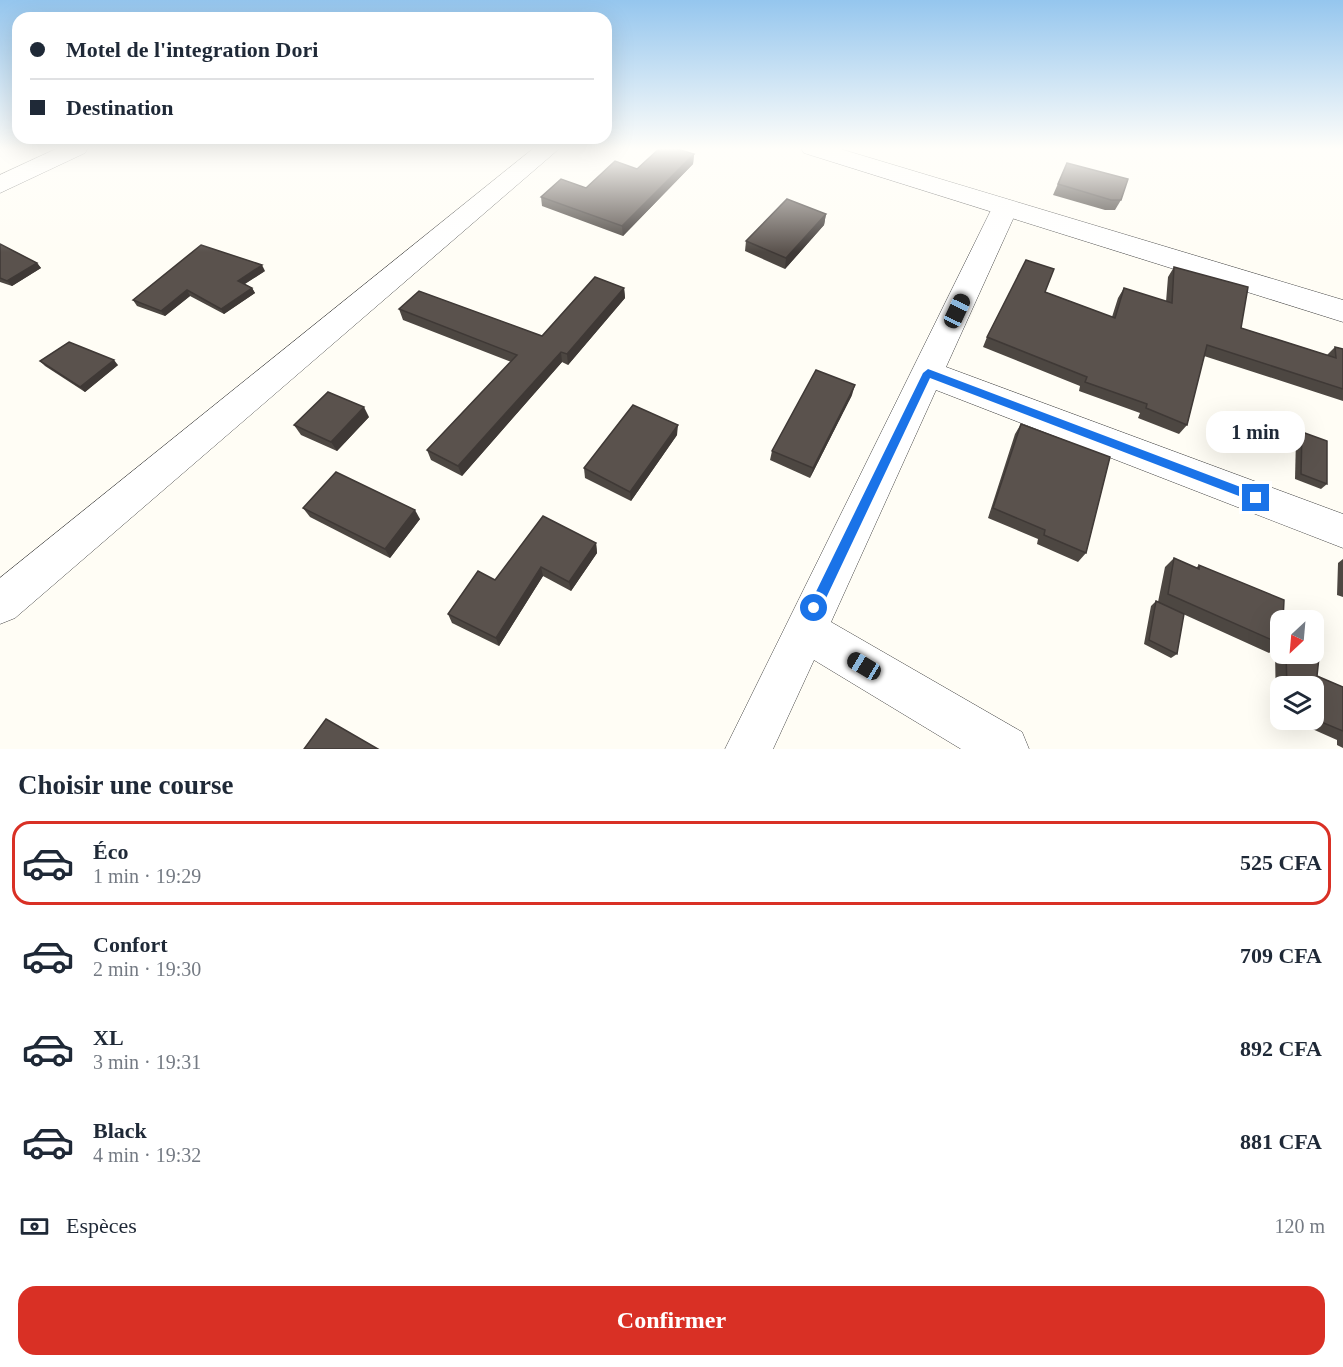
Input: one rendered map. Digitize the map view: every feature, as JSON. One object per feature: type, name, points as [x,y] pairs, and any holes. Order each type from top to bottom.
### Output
[{"type":"street","points":[[0,604],[506,183]]},
{"type":"street","points":[[925,183],[1343,311]]},
{"type":"street","points":[[749,749],[1005,208]]},
{"type":"street","points":[[928,373],[1343,531]]},
{"type":"street","points":[[804,630],[1005,749]]},
{"type":"building","points":[[557,183],[572,183],[586,188],[591,183],[665,183],[622,226],[541,197]]},
{"type":"building","points":[[1127,183],[1121,200],[1111,200],[1058,184]]},
{"type":"building","points":[[787,199],[826,214],[786,258],[746,241]]},
{"type":"building","points":[[0,244],[37,263],[7,281],[0,278]]},
{"type":"building","points":[[201,245],[262,265],[238,281],[252,288],[221,309],[187,290],[161,311],[133,300]]},
{"type":"building","points":[[1026,260],[1054,269],[1045,292],[1115,318],[1124,288],[1172,303],[1174,267],[1248,287],[1241,328],[1336,358],[1335,347],[1343,349],[1343,389],[1207,345],[1187,425],[1146,408],[1147,404],[1085,382],[1087,377],[987,337]]},
{"type":"building","points":[[595,277],[624,288],[567,354],[561,352],[458,466],[427,450],[517,355],[399,309],[419,291],[542,336]]},
{"type":"building","points":[[69,342],[114,360],[80,387],[40,361]]},
{"type":"building","points":[[816,370],[855,385],[813,468],[772,451]]},
{"type":"building","points":[[328,392],[364,407],[331,442],[294,425]]},
{"type":"building","points":[[633,405],[678,425],[630,492],[584,468]]},
{"type":"building","points":[[1021,424],[1110,457],[1086,553],[1044,535],[1045,530],[993,508]]},
{"type":"building","points":[[1302,432],[1327,441],[1327,484],[1301,474]]},
{"type":"building","points":[[336,472],[415,510],[385,549],[303,508]]},
{"type":"building","points":[[543,516],[596,543],[569,582],[541,567],[496,638],[448,614],[478,571],[495,580]]},
{"type":"building","points":[[1174,558],[1199,569],[1199,565],[1284,600],[1284,610],[1270,610],[1270,639],[1168,594]]},
{"type":"building","points":[[1156,601],[1184,614],[1177,654],[1149,640]]},
{"type":"building","points":[[1286,664],[1318,664],[1317,676],[1287,676]]},
{"type":"building","points":[[1324,679],[1343,687],[1343,731],[1324,723]]},
{"type":"building","points":[[326,719],[378,749],[304,749]]},
{"type":"route","points":[[814,608],[928,373],[1256,498]]}]
